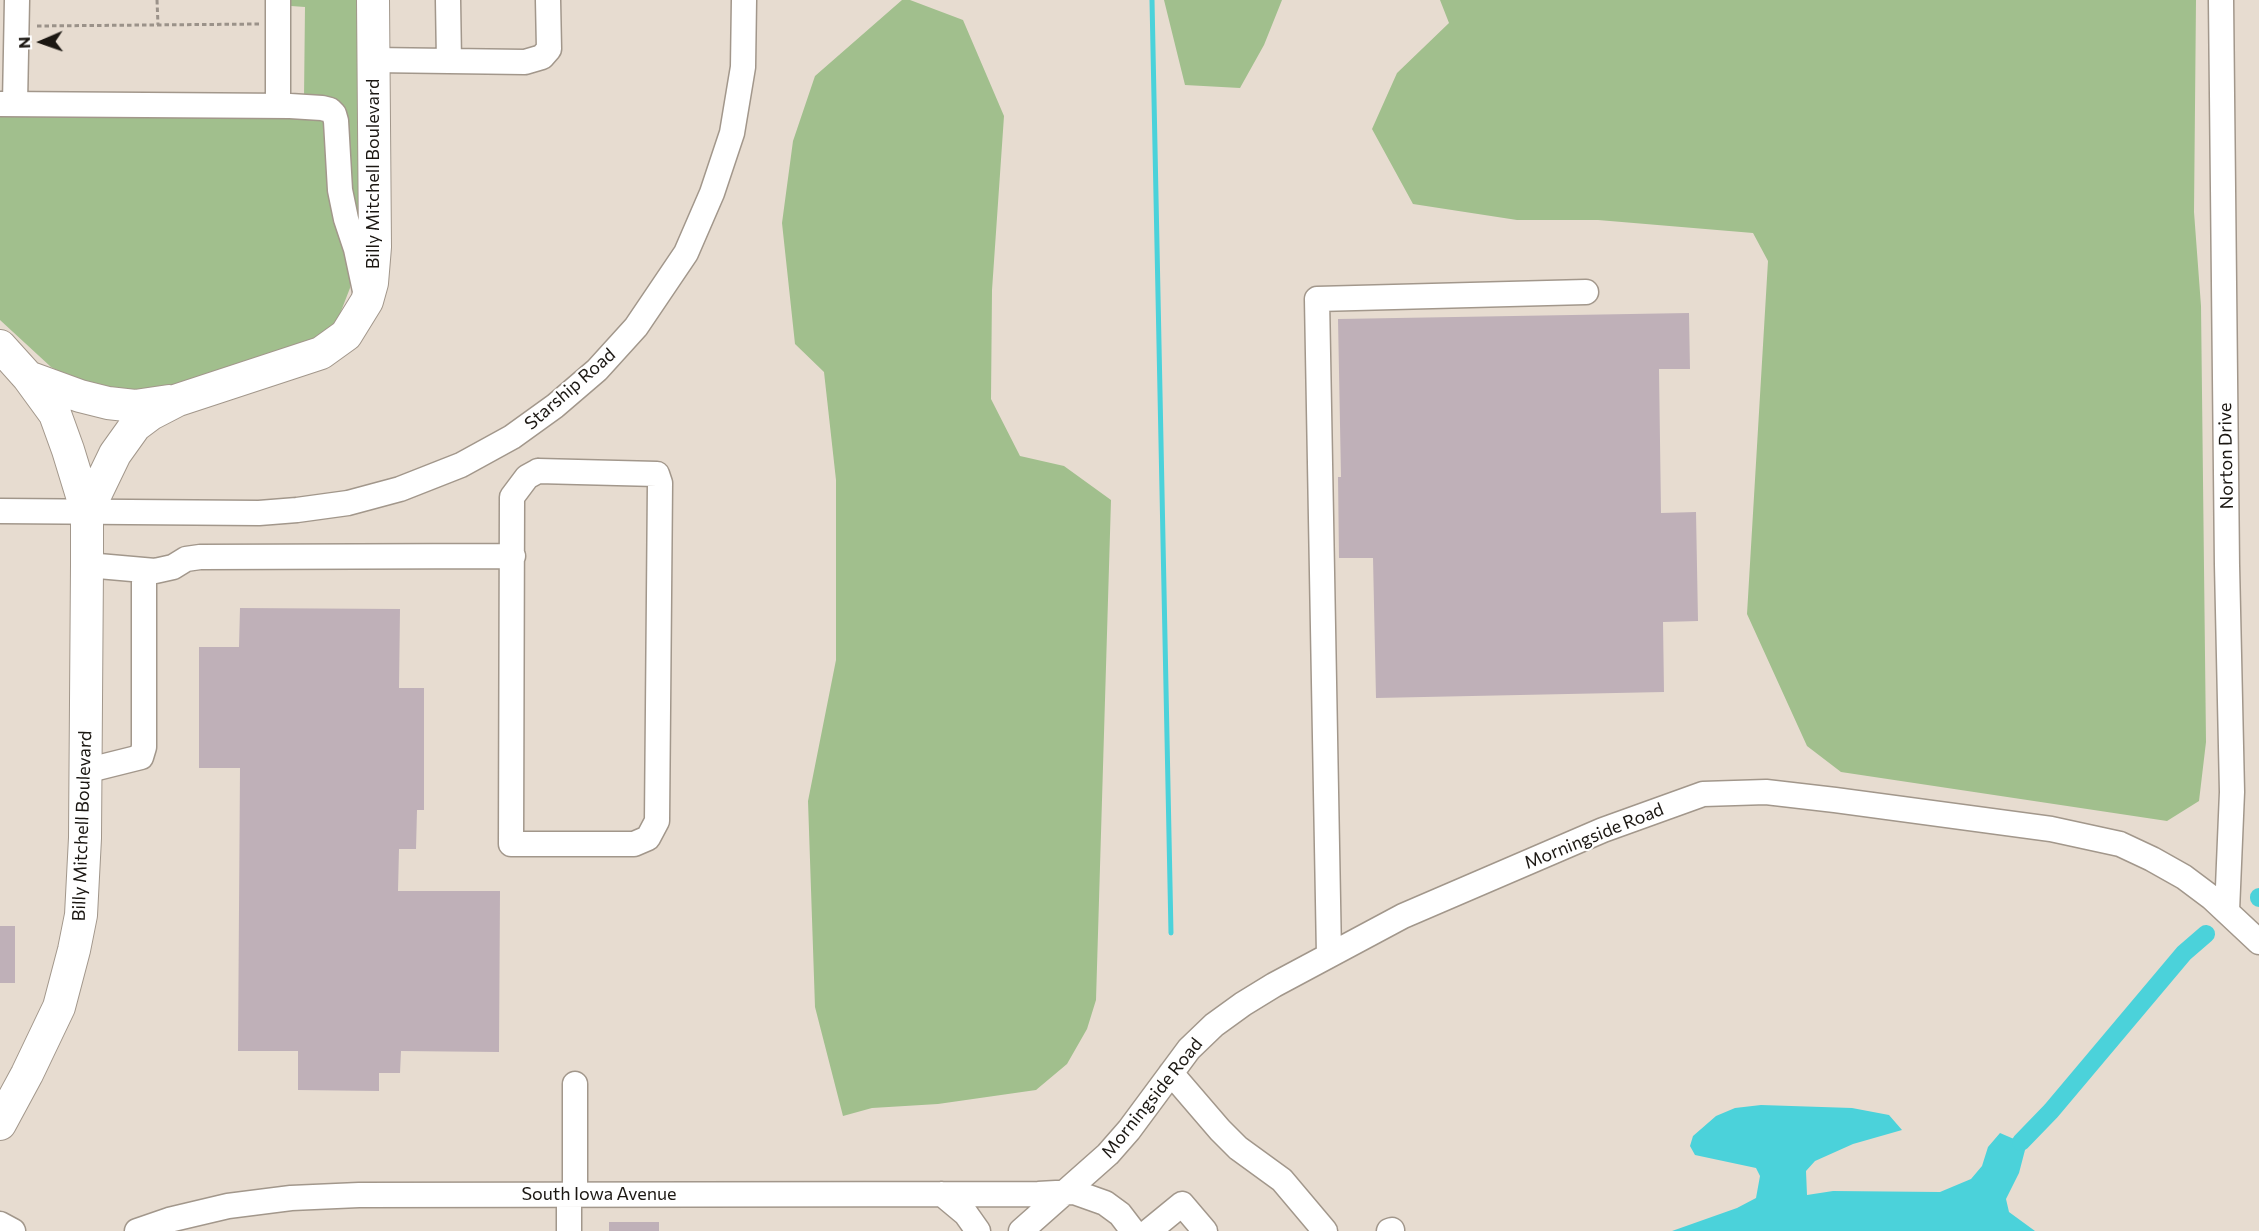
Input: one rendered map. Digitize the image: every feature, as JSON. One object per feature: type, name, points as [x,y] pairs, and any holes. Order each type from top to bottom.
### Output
[{"type":"main road","name":"Billy Mitchell Boulevard","points":[[87,512],[115,454],[135,426],[151,414],[178,400],[321,353],[346,335],[367,301],[372,283],[375,247],[373,0]]},
{"type":"main road","name":"Billy Mitchell Boulevard","points":[[0,346],[28,377],[55,414],[87,512],[85,838],[81,915],[58,1007],[27,1074],[0,1124]]},
{"type":"main road","points":[[28,377],[80,396],[108,403],[135,406],[178,400]]},
{"type":"street","points":[[17,0],[7,103],[278,106],[322,108],[334,114],[340,190],[367,301]]},
{"type":"street","points":[[278,0],[278,106]]},
{"type":"street","points":[[448,0],[449,61]]},
{"type":"street","points":[[373,60],[525,62],[542,57],[549,49],[548,0]]},
{"type":"street","name":"Starship Road","points":[[0,512],[259,513],[297,510],[348,502],[400,489],[461,465],[512,437],[555,406],[597,370],[636,327],[686,253],[712,193],[732,133],[743,67],[744,0]]},
{"type":"street","name":"Norton Drive","points":[[2221,0],[2227,565],[2232,792],[2227,912]]},
{"type":"street","points":[[1329,955],[1317,299],[1586,292]]},
{"type":"street","points":[[538,471],[657,474],[660,483],[657,821],[648,838],[634,844],[511,844],[513,556],[512,497],[526,477],[538,471]]},
{"type":"street","points":[[87,565],[155,571],[173,567],[186,559],[200,557],[513,556]]},
{"type":"street","points":[[85,771],[141,757],[144,747],[144,570]]},
{"type":"street","name":"Morningside Road","points":[[1021,1231],[1108,1154],[1129,1130],[1189,1049],[1214,1025],[1274,984],[1403,916],[1603,830],[1703,794],[1766,792],[1812,797],[2051,829],[2120,844],[2184,877],[2259,942]]},
{"type":"street","points":[[1171,1073],[1238,1148],[1282,1179],[1325,1231]]},
{"type":"street","points":[[569,1231],[575,1084]]},
{"type":"street","name":"South Iowa Avenue","points":[[137,1231],[169,1220],[228,1206],[291,1198],[359,1195],[1074,1192],[1105,1203],[1120,1214],[1133,1231]]},
{"type":"street","points":[[942,1194],[966,1214],[978,1231]]},
{"type":"street","points":[[1149,1231],[1182,1204],[1204,1231]]},
{"type":"street","points":[[0,1224],[13,1231]]},
{"type":"path","points":[[158,0],[158,25]]},
{"type":"path","points":[[31,26],[263,24]]},
{"type":"green space","points":[[290,0],[365,0],[364,238],[347,182],[345,111],[337,102],[304,98],[305,7],[291,6]]},
{"type":"green space","points":[[902,0],[910,0],[963,20],[1004,116],[992,290],[991,399],[1020,456],[1064,466],[1111,500],[1096,1000],[1087,1029],[1067,1064],[1036,1090],[938,1104],[872,1108],[843,1116],[815,1007],[808,801],[836,660],[836,480],[824,372],[795,344],[782,223],[793,141],[815,76]]},
{"type":"green space","points":[[1164,0],[1282,0],[1264,45],[1240,88],[1185,85]]},
{"type":"green space","points":[[1440,0],[2196,0],[2194,212],[2201,306],[2206,742],[2199,801],[2167,821],[1841,772],[1807,746],[1747,614],[1768,261],[1753,233],[1598,220],[1517,220],[1413,204],[1372,129],[1397,73],[1449,23]]},
{"type":"green space","points":[[0,111],[304,113],[326,119],[351,270],[350,288],[338,319],[317,342],[141,395],[79,382],[51,367],[0,320]]},
{"type":"water","points":[[1761,1105],[1852,1108],[1889,1115],[1902,1130],[1853,1144],[1815,1161],[1806,1171],[1807,1195],[1833,1191],[1940,1192],[1971,1179],[1982,1166],[1988,1147],[2000,1133],[2021,1142],[2025,1150],[2019,1173],[2006,1199],[2009,1212],[2035,1231],[1672,1231],[1737,1208],[1756,1198],[1760,1176],[1756,1168],[1695,1155],[1690,1146],[1693,1136],[1716,1116],[1735,1108]]},
{"type":"building","points":[[1689,313],[1690,369],[1659,369],[1661,513],[1696,512],[1698,621],[1663,622],[1664,692],[1376,698],[1373,558],[1339,558],[1338,477],[1341,477],[1338,319]]},
{"type":"building","points":[[240,608],[400,609],[399,688],[424,688],[424,810],[417,810],[416,849],[399,849],[398,891],[500,891],[499,1052],[401,1051],[400,1073],[379,1073],[379,1091],[298,1090],[298,1051],[238,1051],[240,768],[199,768],[199,647],[239,647]]},
{"type":"building","points":[[0,926],[15,926],[15,983],[0,983]]},
{"type":"building","points":[[609,1222],[659,1222],[659,1231],[609,1231]]},
{"type":"waterway","points":[[1152,0],[1171,933]]},
{"type":"waterway","points":[[2021,1142],[2051,1111],[2184,953],[2206,934]]}]
